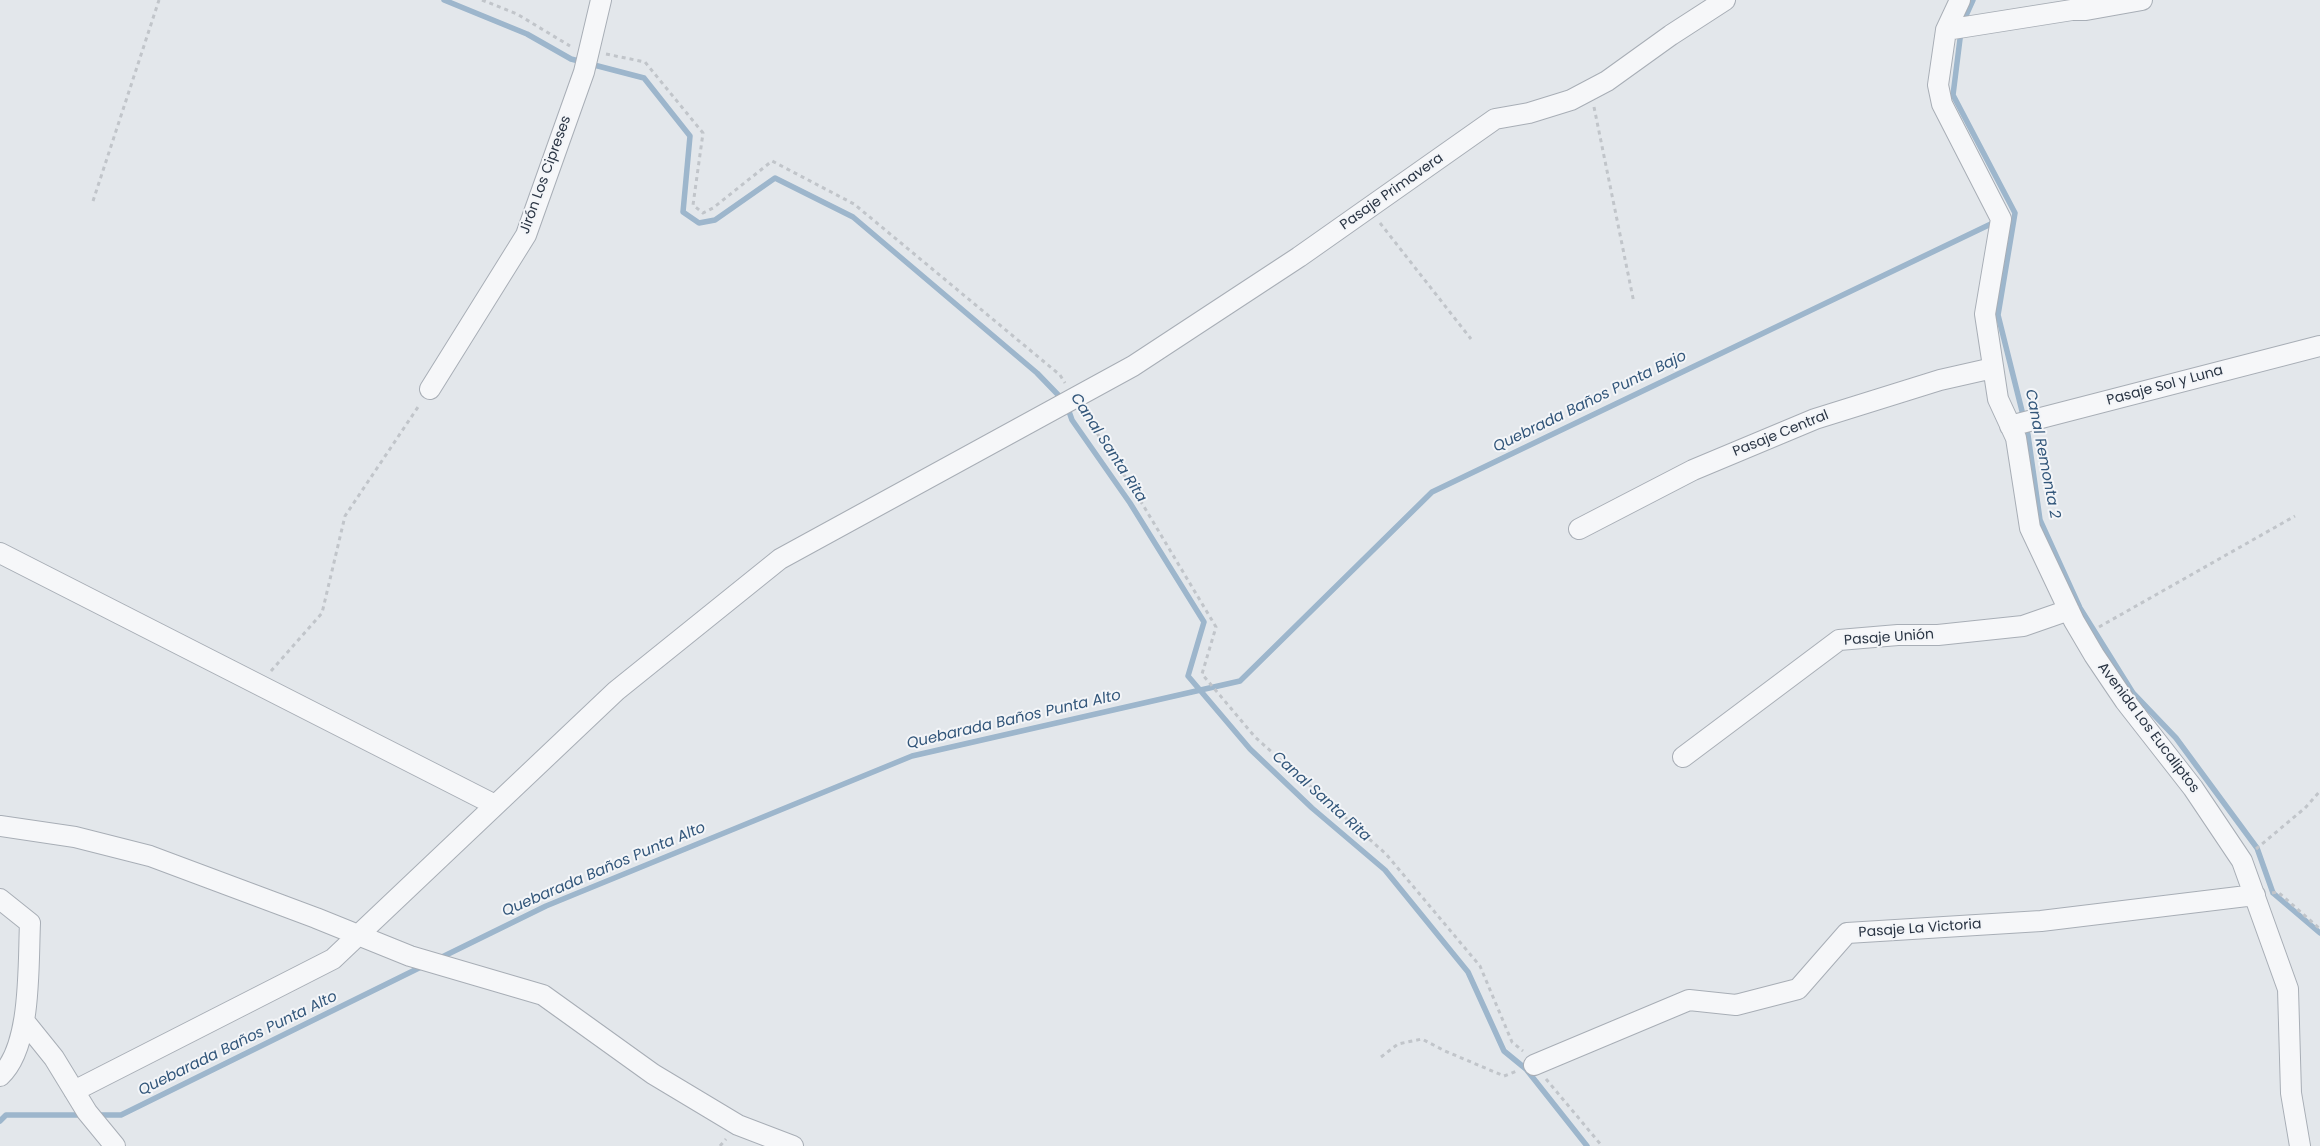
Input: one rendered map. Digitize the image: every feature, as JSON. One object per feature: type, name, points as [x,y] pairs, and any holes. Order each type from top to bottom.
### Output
[{"type":"street","name":"Jirón Los Cipreses","points":[[430,389],[526,235],[584,72],[601,0]]},
{"type":"street","name":"Pasaje Primavera","points":[[74,1091],[333,959],[616,691],[780,559],[1071,401],[1140,361],[1369,208],[1496,119],[1563,102],[1590,90],[1607,81],[1671,35],[1725,0]]},
{"type":"street","name":"Avenida Los Eucaliptos","points":[[1960,0],[1946,30],[1938,85],[1942,104],[2001,219],[1985,314],[1998,399],[2016,438],[2021,480],[2030,528],[2069,610],[2125,701],[2193,788],[2242,861],[2288,989],[2291,1093],[2300,1146]]},
{"type":"street","points":[[1946,30],[2142,0]]},
{"type":"street","name":"Pasaje Sol y Luna","points":[[2010,426],[2320,346]]},
{"type":"street","name":"Pasaje Central","points":[[1579,529],[1693,470],[1815,419],[1940,380],[1993,368]]},
{"type":"street","points":[[0,553],[495,805]]},
{"type":"street","name":"Pasaje Unión","points":[[1683,757],[1839,640],[1898,635],[1938,635],[2023,626],[2069,610]]},
{"type":"street","points":[[0,826],[75,838],[150,856],[410,956],[543,995],[653,1074],[738,1125],[793,1146]]},
{"type":"street","name":"Pasaje La Victoria","points":[[1534,1065],[1689,1000],[1736,1005],[1798,989],[1847,933],[2042,921],[2255,895]]},
{"type":"street","points":[[0,899],[30,923],[25,1022],[9,1068],[0,1076]]},
{"type":"street","points":[[25,1022],[54,1058],[87,1112],[115,1146]]},
{"type":"path","points":[[94,201],[160,0]]},
{"type":"path","points":[[482,0],[517,14],[571,46],[645,62],[703,133],[693,204],[703,213],[713,208],[772,161],[854,204],[1060,375],[1071,401],[1137,495],[1216,627],[1202,674],[1255,737],[1386,854],[1480,966],[1512,1042],[1534,1065],[1602,1146]]},
{"type":"path","points":[[1590,90],[1634,303]]},
{"type":"path","points":[[1369,208],[1471,339]]},
{"type":"path","points":[[259,685],[322,613],[345,516],[430,389]]},
{"type":"path","points":[[2084,636],[2295,516]]},
{"type":"path","points":[[2242,861],[2305,808],[2320,791]]},
{"type":"path","points":[[2255,895],[2278,892],[2320,929]]},
{"type":"path","points":[[1381,1057],[1398,1044],[1422,1039],[1504,1076],[1534,1065]]},
{"type":"waterway","name":"Canal Santa Rita","points":[[444,0],[527,34],[571,59],[644,78],[690,136],[683,212],[699,223],[715,220],[775,178],[853,217],[1037,373],[1066,403],[1072,420],[1130,503],[1204,622],[1188,676],[1250,749],[1312,808],[1385,870],[1468,972],[1504,1051],[1526,1069],[1587,1146]]},
{"type":"waterway","name":"Canal Remonta 2","points":[[1963,22],[1973,0]]},
{"type":"waterway","name":"Canal Remonta 2","points":[[1961,31],[1953,95],[2015,213],[1998,315],[2028,435],[2040,520],[2080,608],[2133,693],[2176,738],[2257,848],[2273,893],[2320,933]]},
{"type":"waterway","name":"Quebrada Baños Punta Bajo","points":[[438,959],[546,906],[912,756],[1240,681],[1432,492],[1995,222]]},
{"type":"waterway","name":"Quebarada Baños Punta Alto","points":[[95,1115],[121,1115],[423,966]]},
{"type":"waterway","name":"Quebarada Baños Punta Alto","points":[[0,1121],[6,1115],[83,1115]]}]
